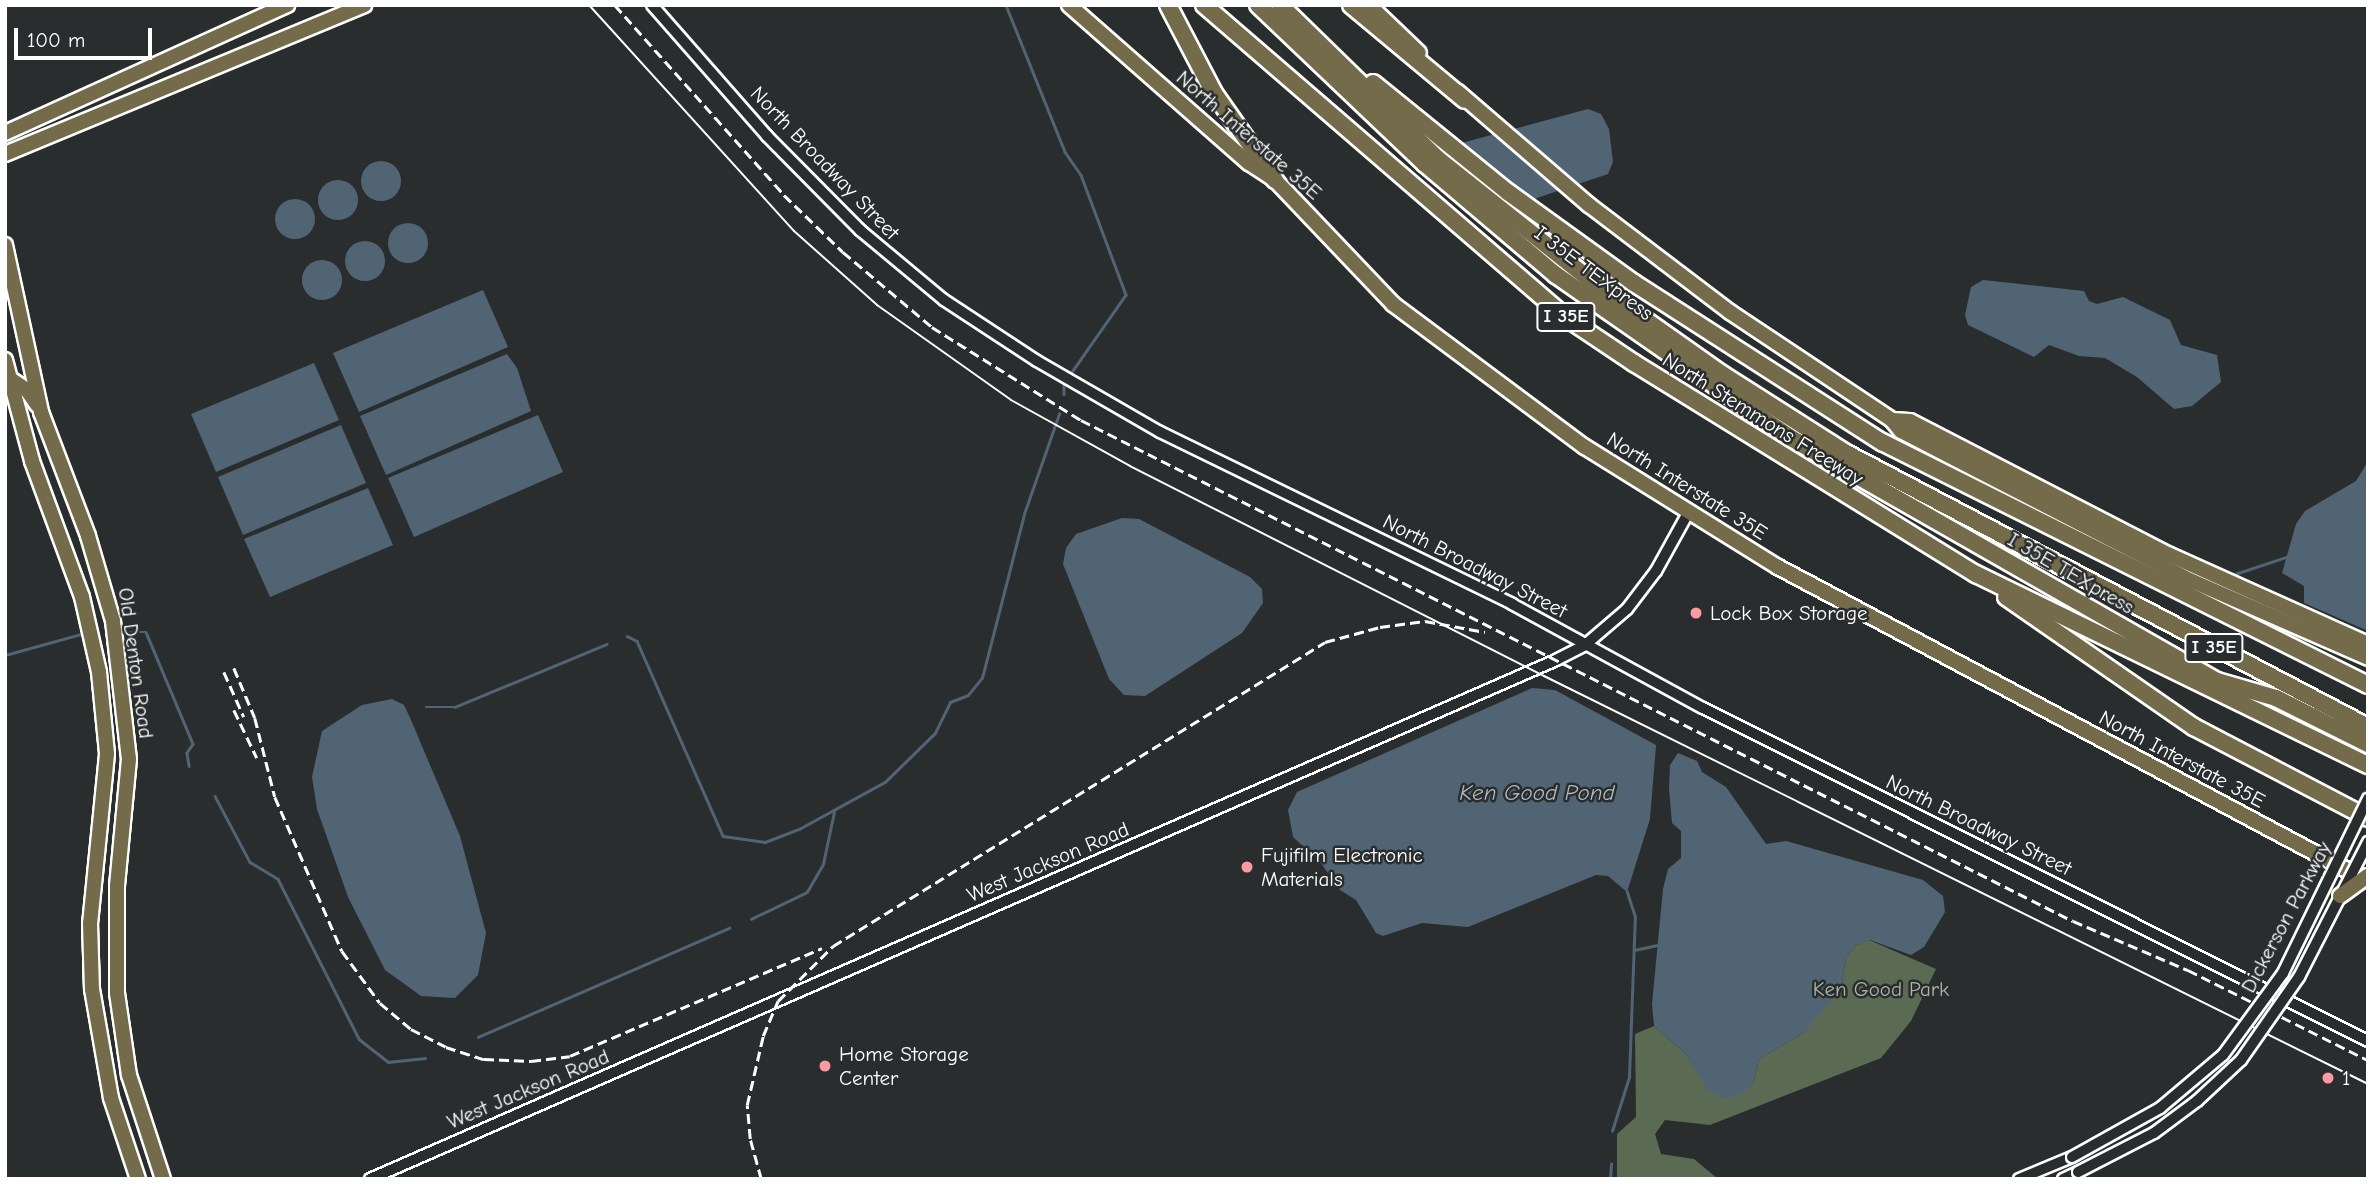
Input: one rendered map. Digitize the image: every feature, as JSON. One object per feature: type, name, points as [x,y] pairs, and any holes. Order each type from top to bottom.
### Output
[{"type":"highway","points":[[1168,5],[1214,93],[1275,180]]},
{"type":"highway","name":"North Stemmons Freeway","points":[[1204,5],[1567,318],[1872,513],[1976,574],[2368,765]]},
{"type":"highway","name":"I 35E TEXpress","points":[[1258,5],[1425,164],[1556,275],[1789,437],[2217,681],[2276,698],[2368,744]]},
{"type":"highway","name":"North Stemmons Freeway","points":[[1280,5],[1438,159],[1600,288],[1722,374],[1846,453],[2368,727]]},
{"type":"highway","points":[[1351,5],[1465,100]]},
{"type":"highway","points":[[1312,37],[1509,193],[1634,283],[1881,442],[2287,648],[2368,685]]},
{"type":"highway","points":[[1976,574],[2194,727],[2368,818]]},
{"type":"highway","points":[[2287,648],[2368,677]]},
{"type":"main road","points":[[5,133],[287,5]]},
{"type":"main road","points":[[5,165],[11,151],[364,5]]},
{"type":"main road","name":"North Interstate 35E","points":[[1069,5],[1249,163],[1275,180],[1393,304],[1584,447],[1779,567],[2368,881]]},
{"type":"main road","points":[[1369,5],[1465,100],[1589,205],[1730,312],[1892,420],[1902,431],[2192,581],[2368,658]]},
{"type":"main road","name":"Old Denton Road","points":[[5,245],[41,412],[88,536],[113,621],[124,697],[127,796],[117,898],[117,993],[129,1075],[163,1179]]},
{"type":"main road","name":"Old Denton Road","points":[[5,359],[32,461],[71,564],[93,637],[105,712],[104,793],[90,923],[92,989],[111,1098],[138,1179]]},
{"type":"main road","points":[[9,378],[26,390],[41,412]]},
{"type":"main road","points":[[1892,420],[1910,421],[2170,555],[2368,644]]},
{"type":"main road","points":[[104,793],[127,796]]},
{"type":"main road","points":[[2348,841],[2367,847]]},
{"type":"main road","points":[[2340,896],[2368,876]]},
{"type":"street","name":"North Broadway Street","points":[[652,5],[828,201],[944,300],[1037,361],[1160,432],[1512,604],[1585,645],[2368,1041]]},
{"type":"street","name":"West Jackson Road","points":[[370,1179],[1241,800],[1585,645],[1627,609],[1656,571],[1688,513]]},
{"type":"street","name":"Dickerson Parkway","points":[[2019,1179],[2073,1157],[2160,1108],[2223,1055],[2283,973],[2368,799]]},
{"type":"street","name":"Dickerson Parkway","points":[[2063,1179],[2154,1133],[2197,1101],[2241,1060],[2300,977],[2367,847]]},
{"type":"green space","name":"Ken Good Park","points":[[1869,940],[1936,969],[1911,1021],[1881,1058],[1710,1125],[1665,1120],[1655,1134],[1661,1154],[1694,1159],[1718,1179],[1617,1179],[1617,1134],[1636,1117],[1635,1034],[1654,1026],[1685,1053],[1709,1090],[1753,1084],[1759,1059],[1803,1033],[1842,984],[1846,957],[1856,945]]},
{"type":"water","points":[[1588,109],[1601,114],[1609,129],[1613,162],[1608,174],[1525,202],[1493,209],[1439,149]]},
{"type":"water","points":[[381,161],[389,162],[395,167],[400,173],[400,189],[395,195],[389,200],[381,201],[373,200],[367,195],[362,189],[361,181],[362,173],[367,167],[373,162]]},
{"type":"water","points":[[338,180],[346,181],[352,186],[357,192],[357,208],[352,214],[346,219],[338,220],[330,219],[324,214],[319,208],[318,200],[319,192],[324,186],[330,181]]},
{"type":"water","points":[[295,199],[303,200],[309,205],[314,211],[314,227],[309,233],[303,238],[295,239],[287,238],[281,233],[276,227],[275,219],[276,211],[281,205],[287,200]]},
{"type":"water","points":[[408,223],[416,224],[422,229],[427,235],[427,251],[422,257],[416,262],[408,263],[400,262],[394,257],[389,251],[388,243],[389,235],[394,229],[400,224]]},
{"type":"water","points":[[365,241],[373,242],[379,247],[384,253],[384,269],[379,275],[373,280],[365,281],[357,280],[351,275],[346,269],[345,261],[346,253],[351,247],[357,242]]},
{"type":"water","points":[[322,260],[330,261],[336,266],[341,272],[341,288],[336,294],[330,299],[322,300],[314,299],[308,294],[303,288],[302,280],[303,272],[308,266],[314,261]]},
{"type":"water","points":[[1983,280],[2084,291],[2089,301],[2097,304],[2123,297],[2170,320],[2181,345],[2217,355],[2221,382],[2192,406],[2174,409],[2137,377],[2105,358],[2079,356],[2049,345],[2034,357],[1968,325],[1965,315],[1971,287]]},
{"type":"water","points":[[483,290],[508,347],[359,412],[333,353]]},
{"type":"water","points":[[507,354],[517,368],[531,411],[386,475],[360,416]]},
{"type":"water","points":[[314,363],[339,420],[216,472],[191,414]]},
{"type":"water","points":[[538,415],[563,472],[414,537],[388,478]]},
{"type":"water","points":[[341,425],[366,483],[243,535],[218,477]]},
{"type":"water","points":[[2368,461],[2368,631],[2304,603],[2304,586],[2282,573],[2296,524],[2305,511],[2356,481]]},
{"type":"water","points":[[368,488],[393,545],[270,597],[244,539]]},
{"type":"water","points":[[1122,518],[1139,519],[1250,577],[1262,589],[1263,603],[1242,633],[1145,696],[1124,695],[1109,679],[1063,564],[1066,548],[1076,534]]},
{"type":"water","name":"Ken Good Pond","points":[[1532,688],[1555,690],[1656,745],[1650,819],[1627,892],[1608,876],[1596,875],[1468,927],[1422,923],[1383,936],[1376,933],[1356,900],[1340,890],[1320,862],[1293,837],[1288,810],[1297,792]]},
{"type":"water","points":[[392,699],[404,705],[460,836],[486,933],[478,975],[455,998],[421,996],[385,970],[348,897],[317,809],[312,777],[322,731],[362,705]]},
{"type":"water","name":"Ken Good Pond","points":[[1678,753],[1697,761],[1702,772],[1726,787],[1766,844],[1786,841],[1923,880],[1943,896],[1945,912],[1924,947],[1911,955],[1870,940],[1856,945],[1846,957],[1842,984],[1829,1004],[1803,1033],[1759,1059],[1753,1084],[1740,1095],[1723,1098],[1708,1090],[1685,1053],[1654,1026],[1652,1004],[1663,889],[1668,869],[1681,858],[1681,831],[1672,823],[1669,789],[1670,765]]},
{"type":"waterway","points":[[1006,5],[1065,152],[1081,175],[1126,295],[1072,372]]},
{"type":"waterway","points":[[1064,383],[1064,394]]},
{"type":"waterway","points":[[627,636],[637,641],[723,836],[765,842],[799,829],[885,782],[935,733],[950,702],[968,695],[982,678],[1024,514],[1059,414]]},
{"type":"waterway","points":[[2229,576],[2289,556]]},
{"type":"waterway","points":[[130,632],[146,632],[193,744],[187,753],[189,766]]},
{"type":"waterway","points":[[5,655],[81,634]]},
{"type":"waterway","points":[[426,707],[455,707],[606,644]]},
{"type":"waterway","points":[[215,796],[250,862],[278,879],[359,1039],[388,1062],[425,1058]]},
{"type":"waterway","points":[[751,919],[807,892],[823,864],[834,812]]},
{"type":"waterway","points":[[1612,1131],[1629,1077],[1635,917],[1627,892]]},
{"type":"waterway","points":[[478,1037],[729,928]]},
{"type":"waterway","points":[[1634,950],[1658,945]]},
{"type":"waterway","points":[[1610,1179],[1611,1164]]},
{"type":"tram line","points":[[589,5],[794,231],[877,305],[1011,400],[1130,466],[1544,676],[2368,1084]]},
{"type":"railway","points":[[615,5],[784,195],[843,252],[932,327],[1081,420],[2073,921],[2188,970],[2368,1060]]},
{"type":"railway","points":[[761,1179],[750,1139],[747,1105],[763,1036],[778,1001],[833,946],[1325,642],[1380,627],[1425,621],[1485,632]]},
{"type":"railway","points":[[234,668],[255,718],[275,797],[342,951],[380,1003],[411,1029],[446,1047],[484,1059],[531,1061],[570,1056],[822,948]]},
{"type":"railway","points":[[224,672],[244,717]]},
{"type":"railway","points":[[234,710],[257,758]]},
{"type":"place","name":"Lock Box Storage","points":[[1696,613]]},
{"type":"place","name":"Fujifilm Electronic Materials","points":[[1247,867]]},
{"type":"place","name":"Home Storage Center","points":[[825,1066]]},
{"type":"place","name":"1","points":[[2328,1078]]}]
